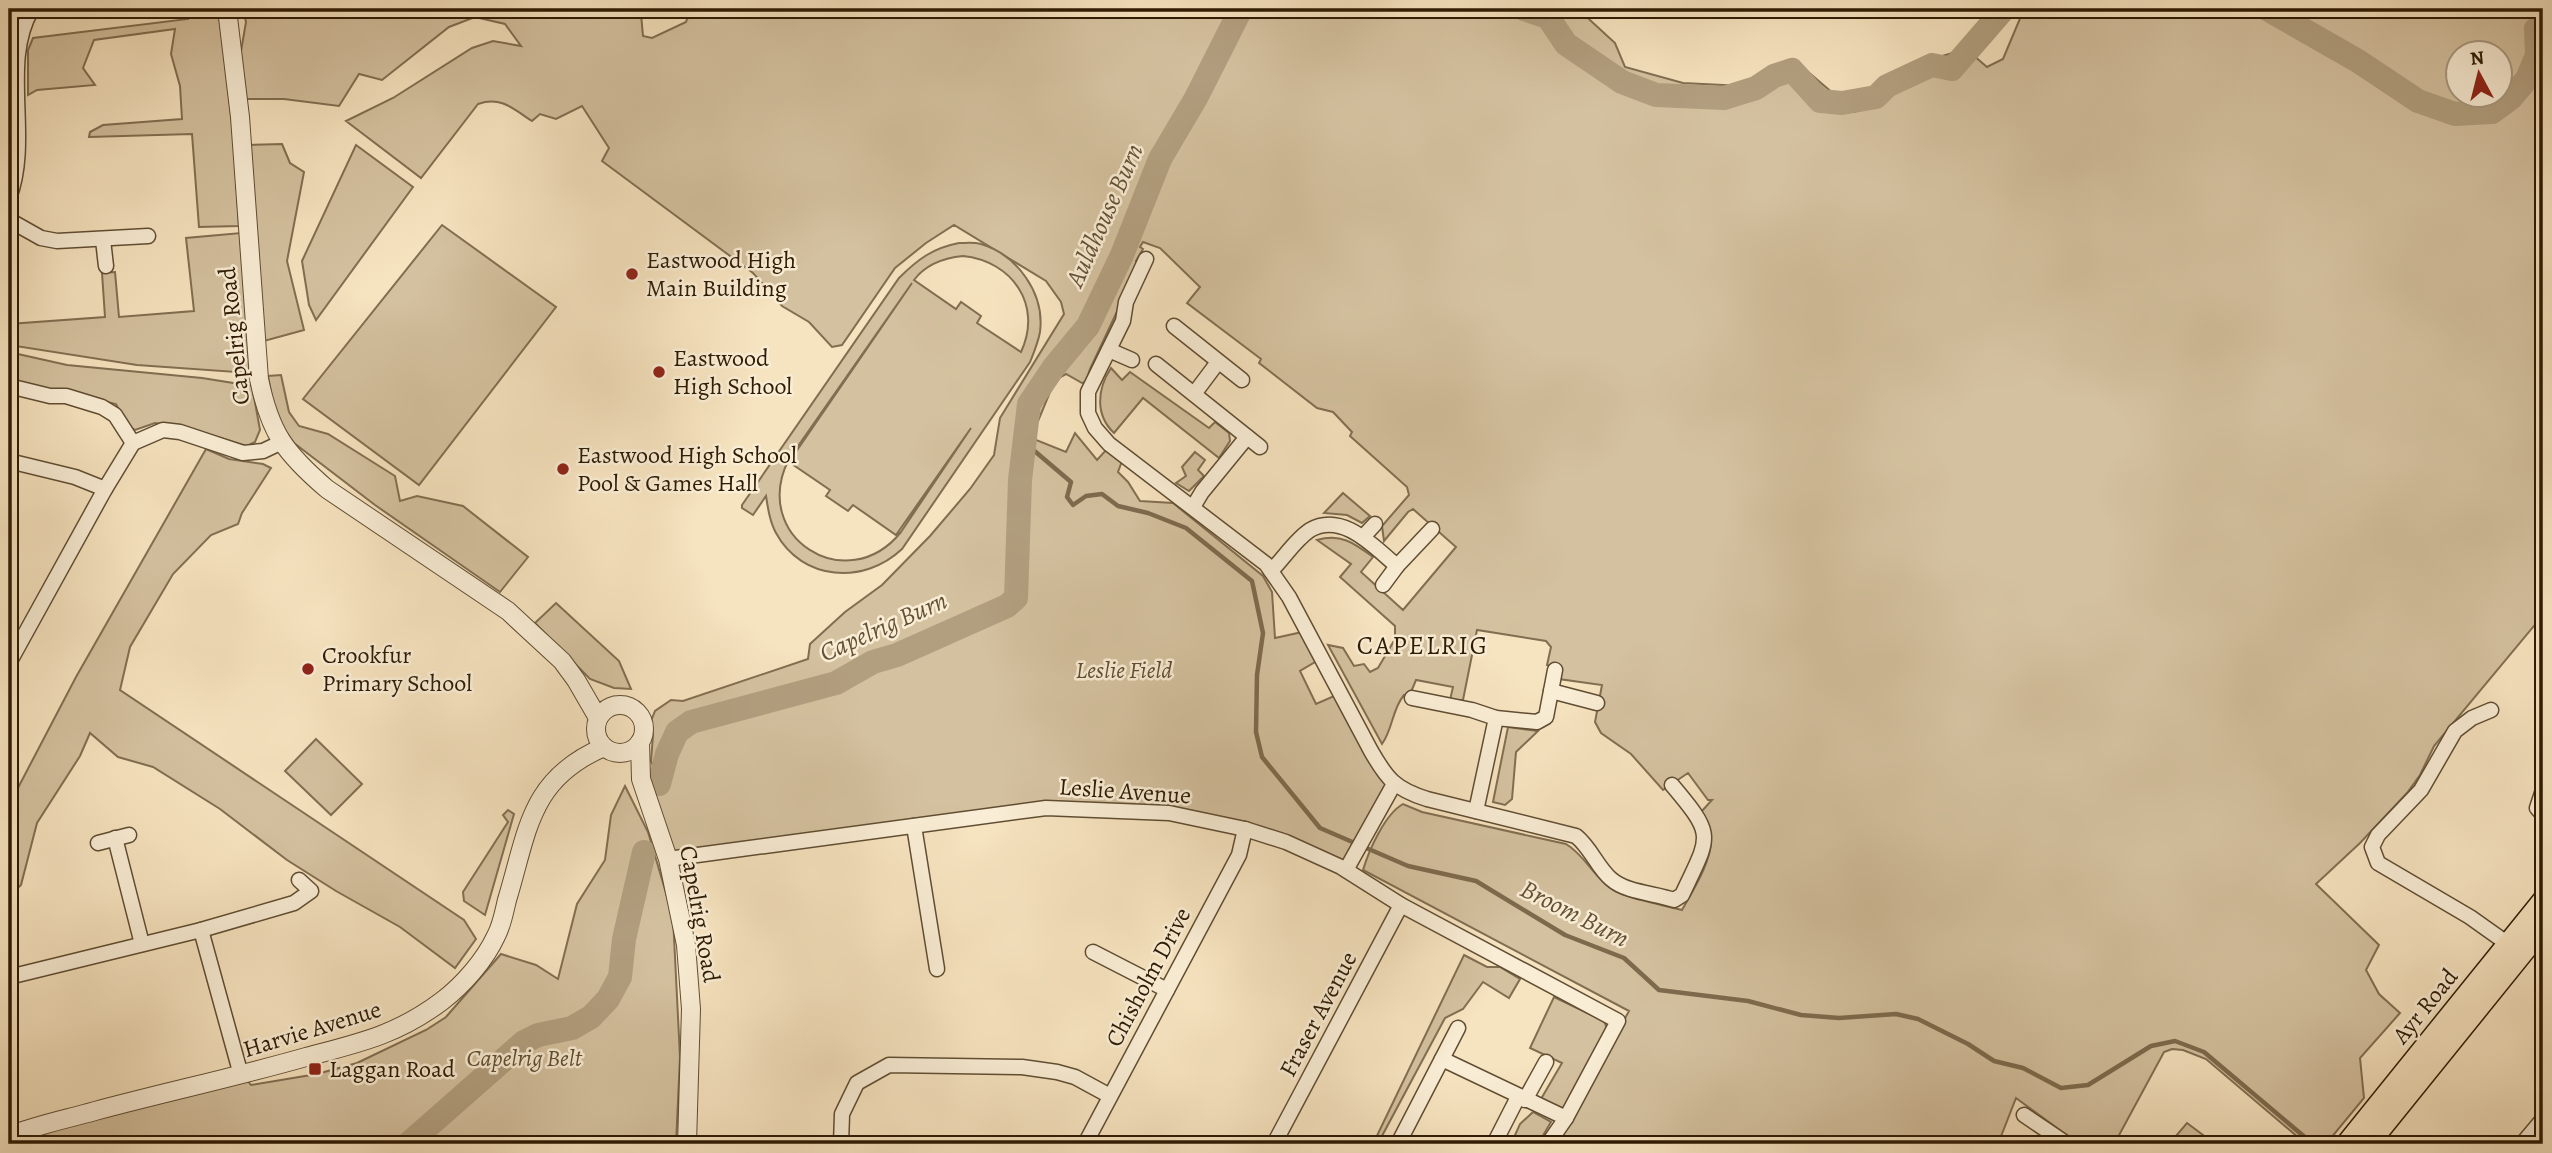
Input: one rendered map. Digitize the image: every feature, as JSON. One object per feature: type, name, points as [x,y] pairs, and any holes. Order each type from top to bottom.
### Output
[{"type":"main road","name":"Ayr Road","points":[[2347,1144],[2392,1102],[2515,949],[2543,901]]},
{"type":"main road","name":"Ayr Road","points":[[2515,949],[2543,927]]},
{"type":"main road","name":"Ayr Road","points":[[2368,1144],[2392,1102]]},
{"type":"street","points":[[9,198],[15,169],[13,52],[18,30],[32,9]]},
{"type":"street","name":"Capelrig Road","points":[[227,9],[240,117],[259,379],[272,428],[301,467],[327,489],[508,611],[562,661],[598,719]]},
{"type":"street","points":[[9,220],[41,237],[57,241],[148,236]]},
{"type":"street","points":[[103,240],[106,266]]},
{"type":"street","points":[[1146,259],[1126,302],[1123,321],[1088,392],[1088,413],[1095,428],[1109,444],[1266,564],[1289,597],[1385,774],[1394,784],[1416,796],[1576,836],[1613,881],[1628,889],[1660,894],[1674,900],[1682,895],[1706,840],[1697,814],[1672,785]]},
{"type":"street","points":[[1174,326],[1242,380]]},
{"type":"street","points":[[1109,350],[1132,360]]},
{"type":"street","points":[[1194,394],[1218,362]]},
{"type":"street","points":[[1156,364],[1261,447]]},
{"type":"street","points":[[9,386],[50,396],[66,396],[102,407],[115,415],[133,443]]},
{"type":"street","points":[[9,663],[133,443],[163,430],[180,432],[243,453],[263,451],[282,442]]},
{"type":"street","points":[[1193,507],[1247,437]]},
{"type":"street","points":[[9,461],[75,477],[105,489]]},
{"type":"street","points":[[1363,537],[1375,524]]},
{"type":"street","points":[[1271,571],[1311,530],[1324,526],[1339,526],[1358,533],[1397,566]]},
{"type":"street","points":[[1383,585],[1432,529]]},
{"type":"street","points":[[1412,698],[1472,710],[1496,718],[1537,723],[1546,717],[1555,670]]},
{"type":"street","name":"Capelrig Road","points":[[576,680],[617,705]]},
{"type":"street","points":[[1551,691],[1597,703]]},
{"type":"street","points":[[617,705],[632,707],[642,719],[644,733],[640,742],[630,751],[621,753],[604,747],[596,734],[598,719],[603,712],[617,705]]},
{"type":"street","points":[[2491,710],[2472,718],[2455,731],[2421,790],[2378,835],[2372,847],[2378,863],[2470,917],[2515,949]]},
{"type":"street","points":[[1476,811],[1496,718]]},
{"type":"street","name":"Capelrig Road","points":[[640,742],[641,779],[668,859],[686,945],[691,1009],[687,1144]]},
{"type":"street","name":"Harvie Avenue","points":[[9,1136],[145,1098],[352,1046],[392,1032],[419,1017],[457,988],[488,952],[498,934],[527,825],[538,802],[554,779],[585,755],[604,747]]},
{"type":"street","name":"Capelrig Road","points":[[621,753],[641,779]]},
{"type":"street","points":[[1346,870],[1394,784]]},
{"type":"street","points":[[2543,790],[2537,808],[2543,814]]},
{"type":"street","name":"Leslie Avenue","points":[[668,859],[1046,808],[1169,813],[1245,829],[1286,842],[1346,870],[1401,905],[1618,1021],[1566,1118]]},
{"type":"street","points":[[914,826],[937,969]]},
{"type":"street","name":"Chisholm Drive","points":[[1084,1144],[1239,855],[1245,829]]},
{"type":"street","points":[[98,843],[122,837],[142,944]]},
{"type":"street","points":[[9,976],[201,930],[294,903],[311,891],[299,880]]},
{"type":"street","name":"Fraser Avenue","points":[[1274,1144],[1401,905]]},
{"type":"street","points":[[201,930],[241,1076]]},
{"type":"street","points":[[1093,952],[1167,990]]},
{"type":"street","points":[[1402,1143],[1458,1028]]},
{"type":"street","points":[[1442,1059],[1566,1118],[1548,1144]]},
{"type":"street","points":[[1494,1144],[1546,1062]]},
{"type":"street","points":[[841,1144],[842,1114],[857,1083],[889,1065],[1009,1067],[1057,1072],[1075,1077],[1110,1096]]},
{"type":"street","points":[[2024,1115],[2067,1144]]},
{"type":"street","points":[[2522,1144],[2543,1119]]},
{"type":"green space","points":[[187,9],[219,9],[234,140],[239,226],[199,227],[192,134],[89,137],[90,132],[103,125],[182,119],[180,86],[171,54],[175,29],[94,40],[83,68],[95,85],[37,90],[28,95],[28,50],[33,38],[188,19]]},
{"type":"green space","name":"Leslie Field","points":[[243,9],[631,9],[641,14],[643,36],[652,38],[686,22],[704,9],[1578,9],[1615,43],[1625,67],[1683,83],[1744,86],[1801,66],[1855,112],[1925,61],[1966,49],[1987,67],[2003,59],[2024,9],[2543,9],[2543,615],[2434,746],[2420,775],[2407,793],[2360,843],[2316,884],[2379,945],[2366,970],[2379,994],[2400,1013],[2360,1058],[2364,1098],[2326,1144],[2306,1144],[2206,1059],[2183,1050],[2172,1049],[2164,1052],[2118,1137],[2125,1144],[2079,1144],[2016,1098],[1998,1144],[1556,1144],[1629,1011],[1363,870],[1374,843],[1384,824],[1403,804],[1422,812],[1566,844],[1613,890],[1682,910],[1709,856],[1710,835],[1701,812],[1712,800],[1708,800],[1688,773],[1663,790],[1631,754],[1601,733],[1595,722],[1602,685],[1559,679],[1558,669],[1547,665],[1551,647],[1546,641],[1477,630],[1463,700],[1450,700],[1453,687],[1416,680],[1409,697],[1404,695],[1400,701],[1382,744],[1328,645],[1343,648],[1354,666],[1364,664],[1370,672],[1378,668],[1395,639],[1395,626],[1340,577],[1351,564],[1317,540],[1340,539],[1373,557],[1361,572],[1403,610],[1456,547],[1413,509],[1384,541],[1382,526],[1409,495],[1407,487],[1350,436],[1352,432],[1333,412],[1317,408],[1259,363],[1261,359],[1187,303],[1200,287],[1160,248],[1143,242],[1140,247],[1143,249],[1136,261],[1137,269],[1086,382],[1082,383],[1066,374],[1055,380],[1031,438],[1066,452],[1075,433],[1097,460],[1107,449],[1122,461],[1118,472],[1140,501],[1173,503],[1263,576],[1272,592],[1275,638],[1307,631],[1322,658],[1300,671],[1316,704],[1341,693],[1394,784],[1346,870],[1286,842],[1169,813],[1046,808],[668,859],[651,809],[659,782],[651,761],[651,721],[655,711],[671,700],[683,701],[808,659],[810,644],[845,612],[882,585],[930,536],[970,489],[994,455],[1000,418],[1064,314],[1061,302],[1046,281],[954,225],[895,268],[842,345],[832,347],[809,322],[782,306],[753,273],[602,161],[609,148],[582,106],[556,119],[540,114],[532,121],[501,103],[478,104],[421,178],[346,121],[393,98],[472,48],[493,41],[521,46],[505,24],[475,17],[449,27],[382,80],[359,74],[339,106],[284,99],[244,99],[240,57],[246,22]]},
{"type":"green space","points":[[282,144],[290,163],[304,172],[287,261],[304,330],[264,341],[248,145]]},
{"type":"green space","points":[[356,145],[413,187],[316,320],[309,305],[302,261]]},
{"type":"green space","points":[[442,225],[556,307],[419,485],[303,399]]},
{"type":"green space","points":[[241,233],[250,373],[137,365],[9,345],[9,324],[105,317],[102,273],[115,272],[119,317],[194,311],[186,238]]},
{"type":"green space","points":[[959,243],[976,243],[994,249],[1017,266],[1026,278],[1038,303],[1040,317],[1040,332],[1030,362],[902,549],[887,561],[870,568],[852,572],[817,569],[801,561],[787,549],[776,533],[766,496],[753,515],[742,508],[742,505],[899,278],[926,255]],"holes":[[[963,256],[996,266],[1019,288],[1028,318],[1027,335],[1021,352],[977,323],[981,316],[961,302],[956,309],[914,280],[936,263]],[[912,283],[789,462],[830,490],[826,496],[848,511],[853,505],[896,535],[971,428],[901,532],[879,551],[855,560],[831,559],[810,550],[793,534],[782,513],[780,487],[789,459]]]},
{"type":"green space","points":[[9,352],[67,365],[202,378],[252,386],[260,430],[255,442],[247,446],[182,426],[155,423],[135,430],[127,425],[116,404],[59,390],[9,382]]},
{"type":"green space","points":[[1111,368],[1122,380],[1130,372],[1209,428],[1215,422],[1229,433],[1230,441],[1219,458],[1143,398],[1114,433],[1104,418],[1100,402],[1103,384]]},
{"type":"green space","points":[[281,375],[289,412],[299,426],[328,434],[395,476],[400,501],[417,496],[463,506],[528,557],[500,592],[375,505],[294,443],[280,424],[273,403],[268,376]]},
{"type":"green space","points":[[206,449],[229,459],[263,464],[271,468],[242,513],[238,524],[211,535],[173,574],[130,647],[120,690],[464,920],[476,939],[455,968],[400,927],[287,860],[220,809],[153,767],[118,757],[90,733],[80,756],[37,823],[21,885],[9,896],[9,805],[76,677]]},
{"type":"green space","points":[[1195,452],[1205,460],[1198,470],[1204,476],[1189,491],[1176,483],[1186,476],[1182,467]]},
{"type":"green space","points":[[1343,493],[1370,516],[1362,523],[1347,515],[1324,513]]},
{"type":"green space","points":[[556,603],[619,661],[631,689],[614,688],[590,679],[535,623]]},
{"type":"green space","points":[[1508,727],[1538,731],[1516,752],[1512,799],[1505,805],[1493,802]]},
{"type":"green space","points":[[316,739],[362,784],[331,815],[285,771]]},
{"type":"green space","name":"Capelrig Belt","points":[[625,786],[648,832],[673,917],[680,1057],[676,1144],[16,1144],[59,1129],[247,1080],[251,1085],[317,1074],[357,1063],[426,1030],[446,1017],[501,954],[536,965],[558,979],[577,904],[605,860],[611,815]]},
{"type":"green space","points":[[508,810],[514,814],[485,915],[464,901],[463,892],[508,822],[503,815]]},
{"type":"green space","points":[[1464,955],[1487,967],[1500,967],[1520,979],[1509,998],[1483,982],[1463,1009],[1445,1018],[1382,1136],[1392,1142],[1391,1144],[1373,1144]]},
{"type":"green space","points":[[1554,997],[1604,1021],[1608,1031],[1564,1109],[1555,1108],[1541,1099],[1562,1063],[1530,1048]]},
{"type":"green space","points":[[1533,1112],[1551,1122],[1538,1144],[1511,1144],[1520,1124]]},
{"type":"green space","points":[[2187,1123],[2215,1144],[2169,1144]]},
{"type":"waterway","name":"Capelrig Burn","points":[[659,784],[667,754],[677,732],[691,722],[836,683],[873,662],[897,655],[1007,606],[1016,598],[1020,480],[1029,404],[1054,367],[1088,326],[1122,255],[1160,159],[1196,98],[1241,9]]},
{"type":"waterway","name":"Auldhouse Burn","points":[[1524,9],[1548,17],[1566,44],[1622,82],[1656,95],[1724,98],[1756,88],[1774,76],[1792,70],[1820,101],[1842,103],[1876,97],[1887,86],[1932,65],[1952,69],[2004,9]]},
{"type":"waterway","name":"Auldhouse Burn","points":[[2267,9],[2358,61],[2418,101],[2455,114],[2492,112],[2511,98],[2527,79],[2537,55],[2536,29],[2543,25]]},
{"type":"waterway","name":"Broom Burn","points":[[1024,442],[1071,482],[1067,497],[1073,505],[1086,496],[1102,494],[1118,506],[1148,513],[1186,528],[1252,581],[1263,633],[1257,675],[1256,732],[1262,757],[1320,828],[1408,866],[1476,881],[1565,935],[1624,958],[1659,990],[1748,1001],[1801,1015],[1839,1018],[1896,1014],[1918,1019],[1968,1044],[1994,1061],[2023,1068],[2061,1088],[2088,1085],[2151,1046],[2175,1041],[2204,1052],[2313,1144]]},
{"type":"waterway","name":"Capelrig Burn","points":[[408,1144],[524,1042],[538,1035],[572,1028],[591,1017],[608,999],[620,977],[624,939],[644,852]]},
{"type":"place","name":"Eastwood High Main Building","points":[[632,274]]},
{"type":"place","name":"Eastwood High School","points":[[659,372]]},
{"type":"place","name":"Eastwood High School Pool & Games Hall","points":[[563,469]]},
{"type":"place","name":"Crookfur Primary School","points":[[308,669]]},
{"type":"place","name":"Laggan Road","points":[[315,1069]]},
{"type":"district","name":"CAPELRIG","points":[[1423,645]]}]
